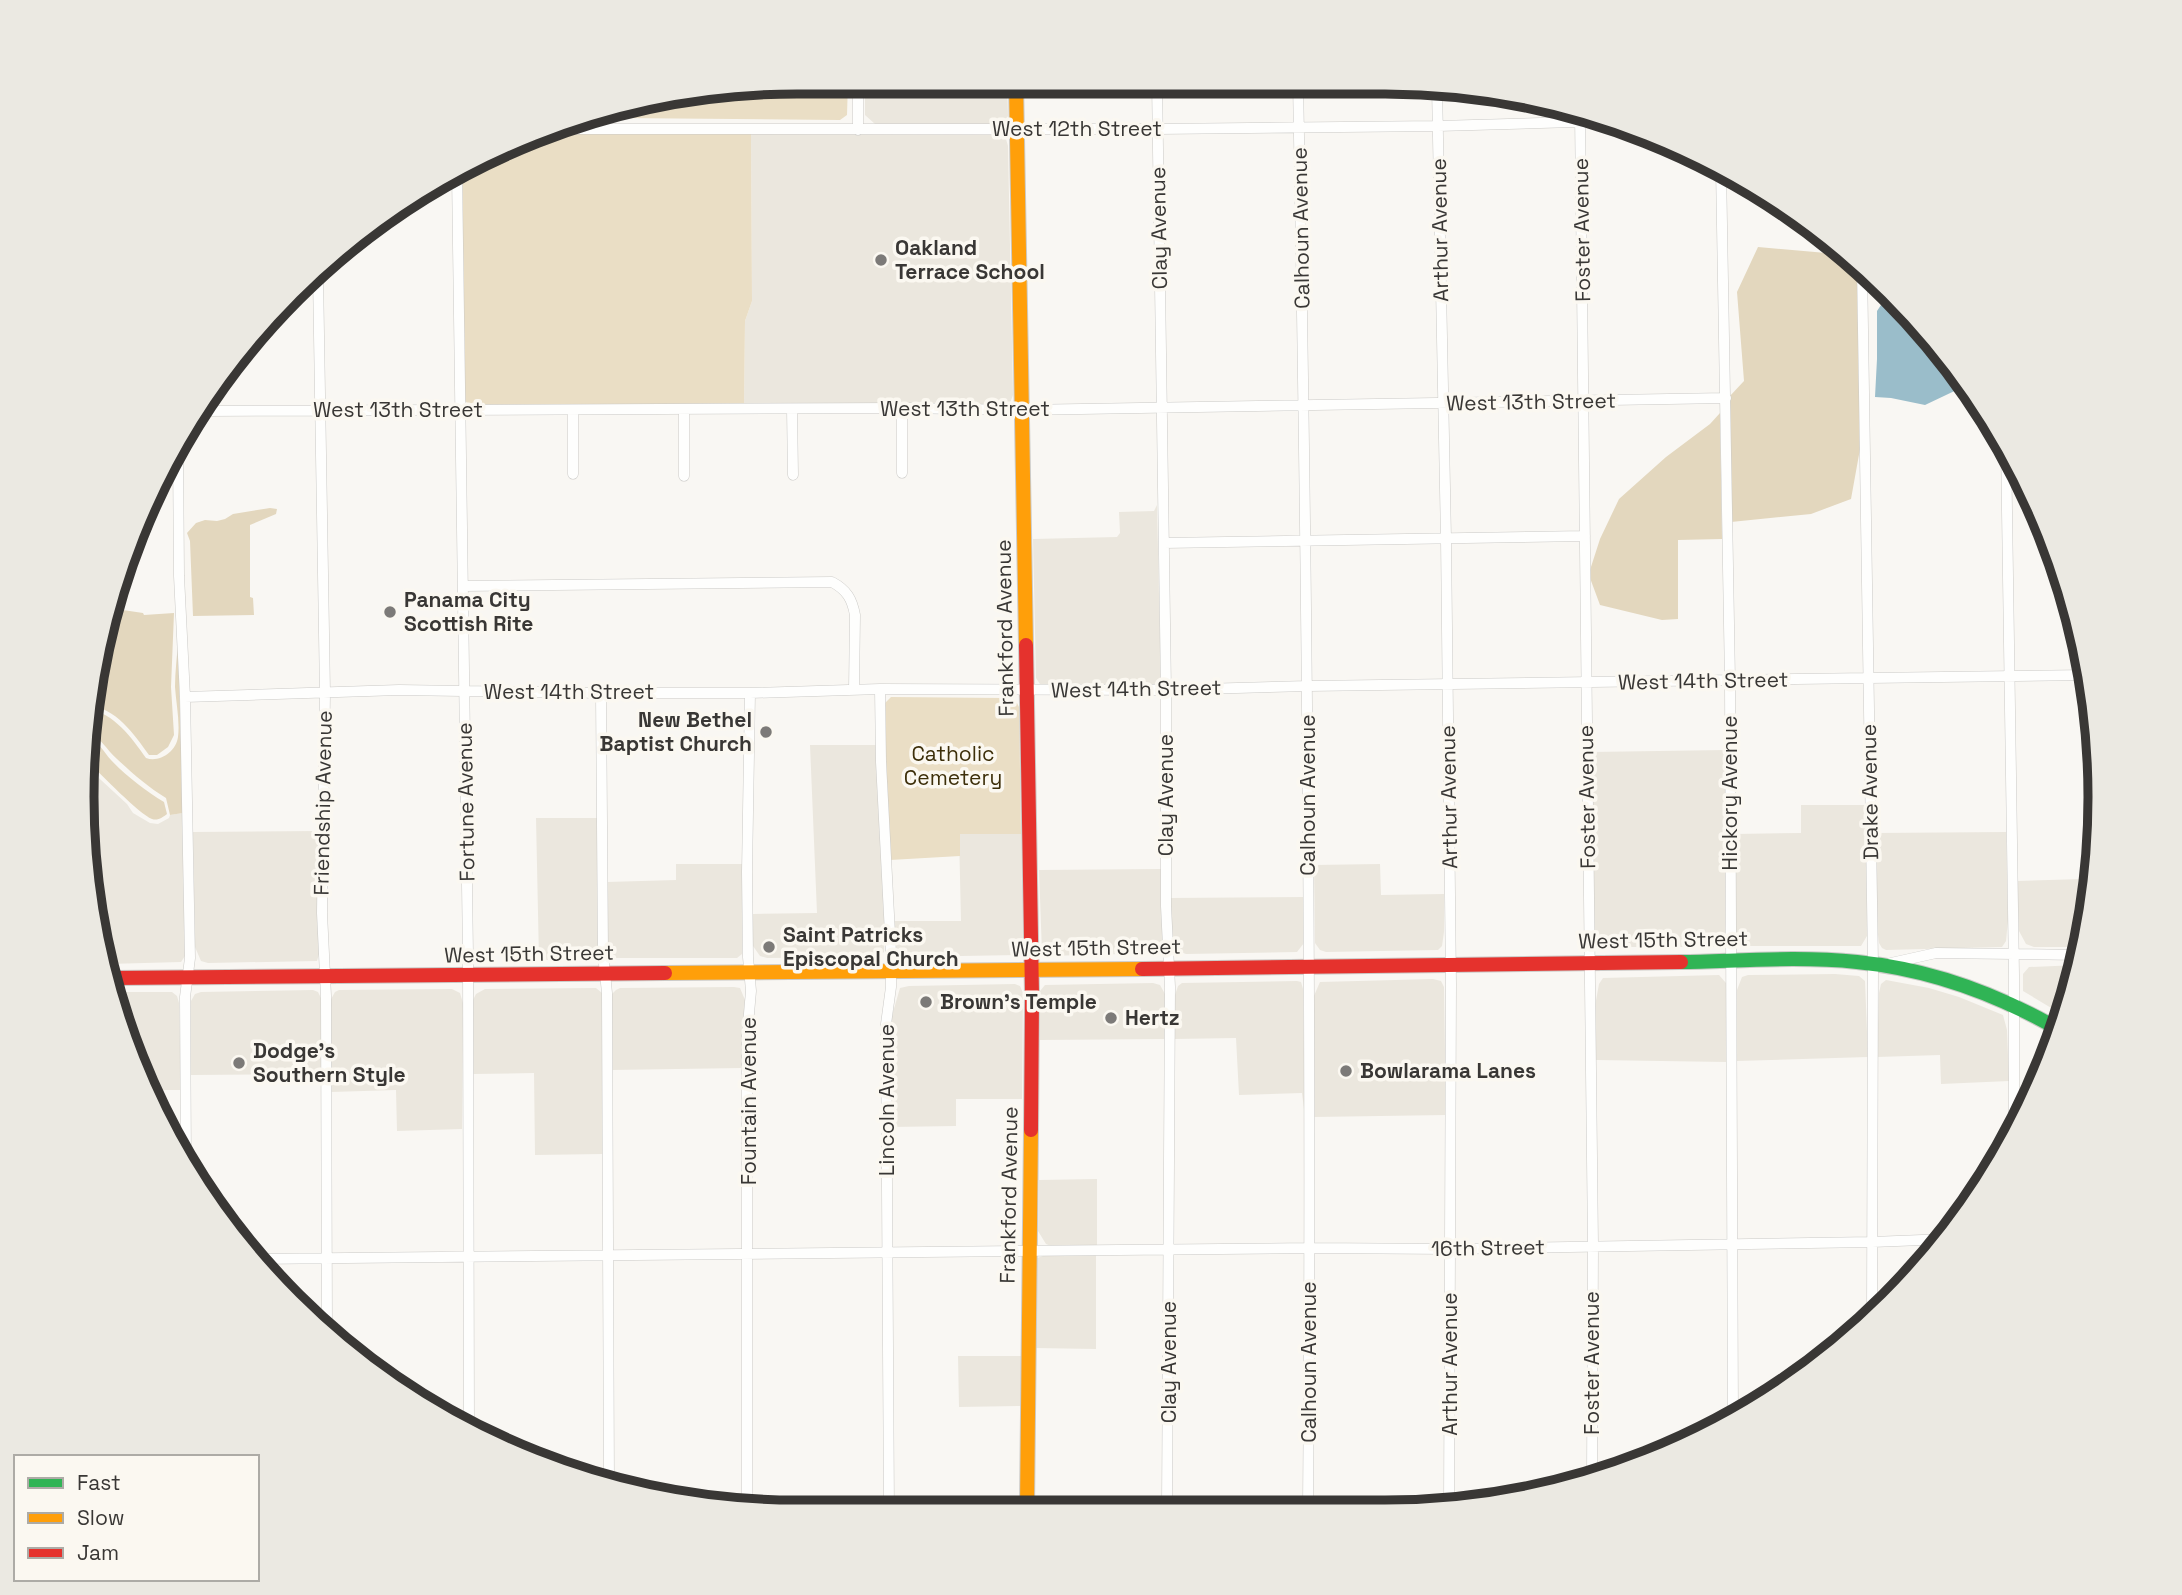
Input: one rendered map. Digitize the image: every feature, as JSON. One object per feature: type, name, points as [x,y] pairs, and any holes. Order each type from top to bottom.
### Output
[{"type":"main road","name":"Frankford Avenue","points":[[1016,94],[1032,970],[1027,1501]]},
{"type":"main road","name":"West 15th Street","points":[[118,978],[1590,962],[1825,960],[1878,963]]},
{"type":"main road","points":[[1878,963],[1959,982],[2014,1004],[2050,1024]]},
{"type":"street","points":[[858,94],[858,130]]},
{"type":"street","name":"Clay Avenue","points":[[1157,94],[1166,690],[1166,906],[1169,968],[1167,1501]]},
{"type":"street","name":"Calhoun Avenue","points":[[1298,94],[1308,686],[1308,1501]]},
{"type":"street","name":"Arthur Avenue","points":[[1437,97],[1451,964],[1449,1497]]},
{"type":"street","name":"West 12th Street","points":[[581,129],[1438,126],[1566,118]]},
{"type":"street","points":[[604,122],[604,129]]},
{"type":"street","name":"Foster Avenue","points":[[1580,122],[1593,1245],[1592,1469]]},
{"type":"street","name":"Hickory Avenue","points":[[1721,181],[1730,681],[1732,1408]]},
{"type":"street","name":"Fortune Avenue","points":[[457,183],[468,975],[469,1418]]},
{"type":"street","name":"Drake Avenue","points":[[1862,282],[1869,678],[1878,963],[1871,1305]]},
{"type":"street","name":"Friendship Avenue","points":[[318,283],[325,693],[321,913],[327,1320]]},
{"type":"street","name":"West 13th Street","points":[[211,411],[902,408],[1022,410],[1726,398]]},
{"type":"street","points":[[902,408],[902,473]]},
{"type":"street","points":[[684,409],[684,476]]},
{"type":"street","points":[[792,409],[793,475]]},
{"type":"street","points":[[573,410],[573,474]]},
{"type":"street","points":[[178,466],[179,576],[186,697],[190,958],[185,997],[186,1143]]},
{"type":"street","points":[[2006,471],[2014,1110]]},
{"type":"street","points":[[1164,543],[1584,536]]},
{"type":"street","points":[[463,586],[832,582],[845,589],[855,615],[854,690]]},
{"type":"street","name":"West 14th Street","points":[[186,697],[399,690],[601,693],[750,693],[880,689],[1166,690],[2076,675]]},
{"type":"street","name":"Lincoln Avenue","points":[[880,689],[881,762],[892,971],[887,1024],[889,1501]]},
{"type":"street","points":[[601,693],[603,950],[607,993],[609,1475]]},
{"type":"street","name":"Fountain Avenue","points":[[747,1498],[747,1036],[751,991],[747,872],[750,693]]},
{"type":"street","name":"West 15th Street","points":[[1878,963],[1936,954],[2069,955]]},
{"type":"street","name":"16th Street","points":[[267,1259],[1170,1249],[1451,1249],[1930,1240]]},
{"type":"shaded area","points":[[865,94],[1007,94],[1008,116],[999,125],[875,124],[865,115]]},
{"type":"shaded area","name":"Oakland Terrace School","points":[[751,134],[995,135],[1006,139],[1013,395],[1010,403],[744,407],[745,321],[752,301]]},
{"type":"shaded area","points":[[1758,247],[1828,253],[1857,277],[1860,449],[1851,499],[1811,514],[1731,522],[1729,397],[1744,381],[1737,292]]},
{"type":"shaded area","points":[[1720,413],[1722,539],[1678,540],[1678,619],[1662,620],[1600,605],[1590,578],[1590,570],[1600,539],[1619,499]]},
{"type":"shaded area","points":[[1157,505],[1161,684],[1040,684],[1036,678],[1033,539],[1117,537],[1120,533],[1119,512],[1154,511]]},
{"type":"shaded area","points":[[277,509],[276,514],[250,525],[250,597],[253,598],[254,615],[193,616],[190,541],[187,533],[196,523],[205,520],[217,521],[233,514]]},
{"type":"shaded area","points":[[120,610],[144,615],[174,613],[171,687],[174,735],[168,747],[157,755],[149,755],[130,731],[101,706]]},
{"type":"shaded area","points":[[178,642],[183,813],[170,815],[166,798],[134,775],[97,739],[100,713],[114,721],[146,758],[156,759],[166,755],[174,747],[178,737],[175,687]]},
{"type":"shaded area","points":[[97,743],[123,772],[164,802],[167,814],[152,819],[129,802],[95,769]]},
{"type":"shaded area","points":[[810,745],[876,745],[885,929],[884,952],[878,957],[767,958],[760,956],[753,946],[753,914],[817,913]]},
{"type":"shaded area","points":[[1726,750],[1725,942],[1717,947],[1603,947],[1597,939],[1594,927],[1591,752]]},
{"type":"shaded area","points":[[95,774],[133,813],[150,823],[158,824],[170,815],[183,813],[185,956],[181,962],[115,964],[108,935],[96,843]]},
{"type":"shaded area","points":[[1801,805],[1866,805],[1867,936],[1861,946],[1750,946],[1740,945],[1737,941],[1735,834],[1801,833]]},
{"type":"shaded area","points":[[536,818],[597,818],[598,957],[595,959],[539,960]]},
{"type":"shaded area","points":[[318,831],[317,961],[201,961],[195,947],[193,832]]},
{"type":"shaded area","points":[[2006,832],[2008,920],[2006,941],[2002,947],[1882,948],[1877,927],[1875,833]]},
{"type":"shaded area","points":[[959,834],[1021,834],[1023,947],[1020,955],[905,957],[898,952],[894,921],[961,921]]},
{"type":"shaded area","points":[[676,864],[743,864],[742,954],[737,958],[613,958],[607,950],[607,882],[676,880]]},
{"type":"shaded area","points":[[1380,864],[1381,895],[1444,894],[1442,946],[1438,950],[1320,950],[1315,943],[1314,865]]},
{"type":"shaded area","points":[[1161,869],[1163,947],[1159,953],[1047,956],[1042,953],[1039,870]]},
{"type":"shaded area","points":[[2082,879],[2071,947],[2034,947],[2026,944],[2019,931],[2017,881]]},
{"type":"shaded area","points":[[1304,897],[1304,943],[1297,952],[1186,954],[1178,951],[1175,946],[1171,928],[1170,898]]},
{"type":"shaded area","points":[[2067,965],[2054,1010],[2023,991],[2023,974],[2029,967]]},
{"type":"shaded area","points":[[1835,974],[1859,976],[1865,981],[1868,1057],[1737,1061],[1737,990],[1742,977]]},
{"type":"shaded area","points":[[1719,975],[1726,983],[1727,1062],[1596,1060],[1595,1006],[1599,984],[1603,978]]},
{"type":"shaded area","points":[[1886,980],[1929,988],[2003,1015],[2007,1030],[2009,1081],[1941,1084],[1940,1055],[1877,1057],[1879,993],[1881,984]]},
{"type":"shaded area","points":[[1441,981],[1444,987],[1446,1115],[1314,1117],[1313,998],[1320,982]]},
{"type":"shaded area","points":[[1301,982],[1303,989],[1305,1117],[1302,1093],[1239,1095],[1236,1038],[1174,1039],[1175,995],[1182,983]]},
{"type":"shaded area","points":[[1045,985],[1160,985],[1165,994],[1165,1039],[1040,1040],[1040,991]]},
{"type":"shaded area","points":[[1020,986],[1023,993],[1022,1099],[956,1099],[956,1126],[892,1127],[891,1019],[900,988]]},
{"type":"shaded area","points":[[596,988],[603,998],[603,1154],[535,1155],[534,1073],[473,1074],[473,1000],[476,994],[485,989]]},
{"type":"shaded area","points":[[740,988],[745,1000],[742,1068],[612,1070],[612,994],[616,990]]},
{"type":"shaded area","points":[[452,989],[460,993],[463,1003],[462,1129],[397,1131],[396,1090],[331,1092],[330,1001],[335,992]]},
{"type":"shaded area","points":[[122,992],[172,992],[177,996],[181,1090],[159,1090]]},
{"type":"shaded area","points":[[318,992],[321,998],[321,1074],[191,1075],[191,1001],[195,994]]},
{"type":"shaded area","points":[[1097,1179],[1097,1246],[1046,1244],[1038,1231],[1039,1180]]},
{"type":"shaded area","points":[[1096,1255],[1096,1349],[1035,1348],[1037,1258]]},
{"type":"shaded area","points":[[958,1356],[1022,1356],[1022,1406],[959,1407]]},
{"type":"green space","points":[[848,94],[847,115],[840,120],[617,118],[660,108],[752,96]]},
{"type":"green space","points":[[566,134],[751,134],[752,301],[745,321],[744,407],[469,405],[465,401],[462,180],[528,148]]},
{"type":"green space","name":"Catholic Cemetery","points":[[891,697],[1004,698],[1017,703],[1021,834],[960,834],[960,856],[890,860],[884,704]]},
{"type":"water","points":[[1883,301],[1913,334],[1957,390],[1925,405],[1875,397],[1877,311]]},
{"type":"traffic: fast","points":[[1681,962],[1813,959],[1884,965],[1961,985],[2010,1004],[2049,1024]]},
{"type":"traffic: slow","points":[[1016,94],[1026,645]]},
{"type":"traffic: slow","points":[[665,973],[1142,969]]},
{"type":"traffic: slow","points":[[1027,1501],[1031,1130]]},
{"type":"traffic: jam","points":[[1026,645],[1032,995],[1031,1130]]},
{"type":"traffic: jam","points":[[1142,969],[1681,962]]},
{"type":"traffic: jam","points":[[118,978],[665,973]]},
{"type":"place","name":"Oakland Terrace School","points":[[881,260]]},
{"type":"place","name":"Panama City Scottish Rite","points":[[390,612]]},
{"type":"place","name":"New Bethel Baptist Church","points":[[766,732]]},
{"type":"place","name":"Saint Patricks Episcopal Church","points":[[769,947]]},
{"type":"place","name":"Brown's Temple","points":[[926,1002]]},
{"type":"place","name":"Hertz","points":[[1111,1018]]},
{"type":"place","name":"Dodge's Southern Style","points":[[239,1063]]},
{"type":"place","name":"Bowlarama Lanes","points":[[1346,1071]]}]
